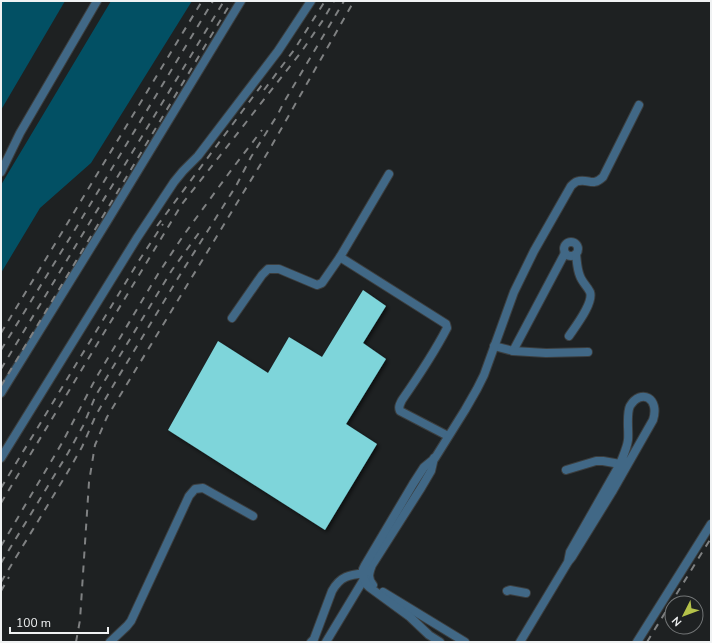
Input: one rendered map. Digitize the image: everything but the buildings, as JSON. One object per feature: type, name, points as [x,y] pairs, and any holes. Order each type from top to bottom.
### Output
[{"type":"lane","points":[[1,172],[20,133],[97,1]]},
{"type":"lane","points":[[1,393],[241,1]]},
{"type":"lane","points":[[1,458],[137,238],[174,182],[198,156],[278,51],[311,1]]},
{"type":"lane","points":[[326,642],[372,565],[421,488],[431,471],[434,458],[465,410],[484,375],[514,292],[534,251],[571,186],[575,182],[579,181],[593,183],[599,181],[603,177],[639,105]]},
{"type":"lane","points":[[232,318],[262,275],[268,269],[279,269],[318,285],[322,283],[340,257],[389,174]]},
{"type":"lane","points":[[513,351],[565,253],[564,246],[570,242],[575,244],[578,248],[576,254],[577,268],[580,277],[590,293],[590,300],[588,306],[568,336]]},
{"type":"lane","points":[[565,253],[571,256],[576,254]]},
{"type":"lane","points":[[340,257],[446,324],[447,328],[444,335],[428,362],[402,400],[399,409],[403,413],[448,436]]},
{"type":"lane","points":[[494,346],[513,351],[546,353],[588,352]]},
{"type":"lane","points":[[520,642],[612,492],[653,420],[655,406],[652,400],[643,397],[637,398],[630,407],[628,441],[625,452],[620,464],[570,552],[568,562]]},
{"type":"lane","points":[[566,470],[603,460],[620,464]]},
{"type":"lane","points":[[110,642],[131,621],[189,496],[195,489],[203,488],[253,516]]},
{"type":"lane","points":[[637,642],[711,524]]},
{"type":"lane","points":[[314,641],[332,591],[339,581],[349,575],[366,576],[372,584],[380,590],[465,642]]},
{"type":"lane","points":[[366,576],[366,584],[372,590],[410,617],[429,635],[440,642]]},
{"type":"lane","points":[[507,591],[510,590],[526,593]]},
{"type":"shaded area","points":[[1,1],[65,1],[1,110]]},
{"type":"shaded area","points":[[111,1],[192,1],[91,163],[40,208],[1,273],[1,185]]},
{"type":"railway","points":[[1,333],[202,1]]},
{"type":"railway","points":[[1,350],[213,1]]},
{"type":"railway","points":[[1,369],[224,1]]},
{"type":"railway","points":[[1,386],[232,1]]},
{"type":"railway","points":[[264,90],[294,50],[325,1]]},
{"type":"railway","points":[[1,503],[182,204],[302,51],[334,1]]},
{"type":"railway","points":[[1,582],[66,475],[82,447],[96,415],[117,379],[236,186],[251,157],[344,1]]},
{"type":"railway","points":[[76,642],[80,620],[89,482],[95,445],[107,417],[268,152],[354,1]]},
{"type":"railway","points":[[157,226],[264,82]]},
{"type":"railway","points":[[1,546],[62,443],[96,378],[158,274],[183,236],[262,130]]},
{"type":"railway","points":[[1,488],[140,259],[163,224]]},
{"type":"railway","points":[[1,563],[68,453],[83,426],[96,395],[172,270],[201,230]]},
{"type":"railway","points":[[647,642],[711,538]]},
{"type":"railway","points":[[1,591],[9,577]]}]
